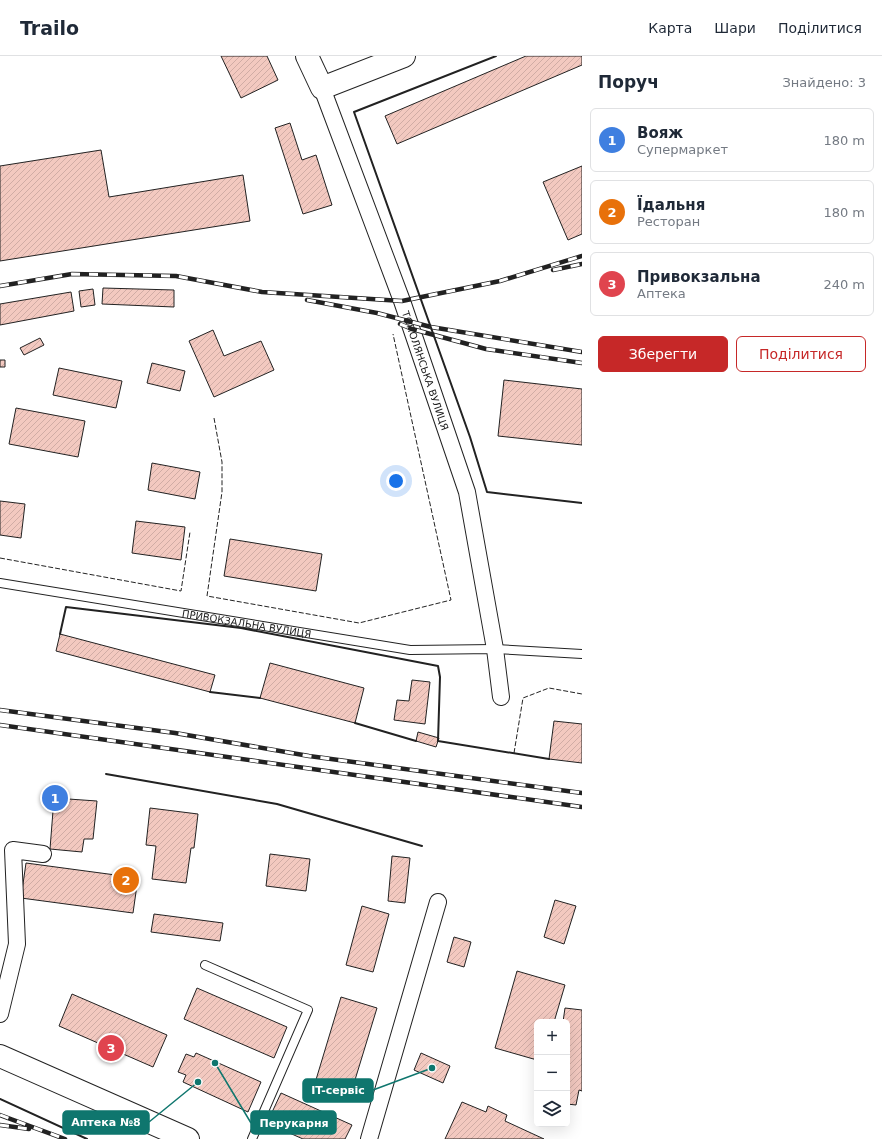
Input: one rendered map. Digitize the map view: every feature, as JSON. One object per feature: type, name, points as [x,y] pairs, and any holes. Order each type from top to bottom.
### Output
[{"type":"main road","name":"ТОПОЛЯНСЬКА ВУЛИЦЯ","points":[[307,56],[322,88]]},
{"type":"main road","points":[[322,88],[404,56]]},
{"type":"main road","points":[[0,1056],[188,1139]]},
{"type":"street","name":"ТОПОЛЯНСЬКА ВУЛИЦЯ","points":[[322,88],[402,301],[467,492],[495,649],[501,697]]},
{"type":"street","points":[[0,1014],[17,944],[13,850],[44,854]]},
{"type":"street","points":[[369,1139],[438,902]]},
{"type":"lane","name":"ПРИВОКЗАЛЬНА ВУЛИЦЯ","points":[[0,583],[410,650],[495,649],[582,654]]},
{"type":"lane","points":[[205,965],[308,1010],[252,1139]]},
{"type":"building","points":[[221,56],[267,56],[278,80],[241,98]]},
{"type":"building","points":[[526,56],[582,56],[582,65],[397,144],[385,116]]},
{"type":"building","points":[[290,123],[302,160],[316,155],[332,205],[303,214],[275,128]]},
{"type":"building","points":[[101,150],[109,197],[243,175],[250,221],[0,261],[0,166]]},
{"type":"building","points":[[582,166],[582,234],[568,240],[543,182]]},
{"type":"building","points":[[103,288],[174,290],[174,307],[102,304]]},
{"type":"building","points":[[93,289],[95,305],[81,307],[79,291]]},
{"type":"building","points":[[71,292],[74,311],[0,325],[0,304]]},
{"type":"building","points":[[213,330],[224,356],[261,341],[274,370],[214,397],[189,341]]},
{"type":"building","points":[[40,338],[44,345],[24,355],[20,348]]},
{"type":"building","points":[[0,360],[5,360],[5,367],[0,367]]},
{"type":"building","points":[[152,363],[185,371],[180,391],[147,383]]},
{"type":"building","points":[[59,368],[122,381],[116,408],[53,395]]},
{"type":"building","points":[[504,380],[582,389],[582,445],[498,436]]},
{"type":"building","points":[[16,408],[85,421],[78,457],[9,444]]},
{"type":"building","points":[[152,463],[200,472],[195,499],[148,490]]},
{"type":"building","points":[[0,501],[25,504],[21,538],[0,535]]},
{"type":"building","points":[[136,521],[185,527],[181,560],[132,553]]},
{"type":"building","points":[[230,539],[322,554],[316,591],[224,576]]},
{"type":"building","points":[[60,634],[215,675],[210,692],[56,651]]},
{"type":"building","points":[[270,663],[364,688],[355,723],[260,698]]},
{"type":"building","points":[[412,680],[430,682],[425,724],[394,720],[397,700],[409,701]]},
{"type":"building","points":[[554,721],[582,724],[582,763],[549,759]]},
{"type":"building","points":[[418,732],[439,738],[436,747],[416,741]]},
{"type":"building","points":[[54,798],[97,801],[93,839],[84,839],[82,852],[50,849]]},
{"type":"building","points":[[150,808],[198,814],[194,848],[191,848],[186,883],[152,879],[156,846],[146,845]]},
{"type":"building","points":[[270,854],[310,859],[306,891],[266,886]]},
{"type":"building","points":[[392,856],[410,858],[405,903],[388,901]]},
{"type":"building","points":[[26,863],[138,878],[133,913],[21,898]]},
{"type":"building","points":[[555,900],[576,906],[564,944],[544,937]]},
{"type":"building","points":[[362,906],[389,914],[373,972],[346,965]]},
{"type":"building","points":[[154,914],[223,923],[220,941],[151,932]]},
{"type":"building","points":[[454,937],[471,942],[464,967],[447,962]]},
{"type":"building","points":[[517,971],[565,985],[555,1019],[534,1019],[534,1059],[495,1048]]},
{"type":"building","points":[[197,988],[287,1027],[274,1058],[184,1019]]},
{"type":"building","points":[[72,994],[167,1035],[153,1067],[59,1026]]},
{"type":"building","points":[[341,997],[377,1008],[351,1093],[315,1083]]},
{"type":"building","points":[[565,1008],[582,1010],[582,1091],[579,1090],[576,1105],[570,1104],[570,1019],[563,1019]]},
{"type":"building","points":[[196,1053],[261,1082],[248,1112],[183,1082],[186,1075],[178,1072],[186,1054],[194,1057]]},
{"type":"building","points":[[421,1053],[450,1066],[443,1083],[414,1070]]},
{"type":"building","points":[[281,1093],[352,1125],[345,1139],[303,1139],[267,1123]]},
{"type":"building","points":[[462,1102],[486,1112],[488,1106],[507,1115],[505,1121],[544,1139],[445,1139]]},
{"type":"railway","points":[[0,286],[72,274],[176,276],[262,292],[402,301],[500,281],[582,256]]},
{"type":"railway","points":[[553,270],[582,264]]},
{"type":"railway","points":[[307,300],[377,313],[431,327],[582,352]]},
{"type":"railway","points":[[400,324],[412,329],[486,349],[582,363]]},
{"type":"railway","points":[[0,710],[175,733],[309,756],[582,793]]},
{"type":"railway","points":[[0,725],[582,807]]},
{"type":"railway","points":[[0,1115],[65,1139]]},
{"type":"railway","points":[[0,1125],[29,1129]]},
{"type":"fence","points":[[214,418],[222,462],[222,492],[207,596],[359,623],[451,600],[393,334]]},
{"type":"fence","points":[[0,558],[181,591],[190,532]]},
{"type":"fence","points":[[514,753],[523,698],[549,688],[582,694]]},
{"type":"wall","points":[[496,56],[354,112],[470,437],[487,492],[582,503]]},
{"type":"wall","points":[[60,634],[66,607],[241,628],[438,666],[440,677],[438,741],[549,759]]},
{"type":"wall","points":[[210,692],[260,698]]},
{"type":"wall","points":[[355,723],[416,741]]},
{"type":"wall","points":[[106,774],[277,804],[422,846]]},
{"type":"wall","points":[[0,1099],[87,1139]]},
{"type":"place","name":"Вояж","points":[[55,798]]},
{"type":"place","name":"Їдальня","points":[[126,880]]},
{"type":"place","name":"Привокзальна","points":[[111,1048]]},
{"type":"place","name":"Перукарня","points":[[215,1063]]},
{"type":"place","name":"IT-сервіс","points":[[432,1068]]},
{"type":"place","name":"Аптека №8","points":[[198,1082]]}]
